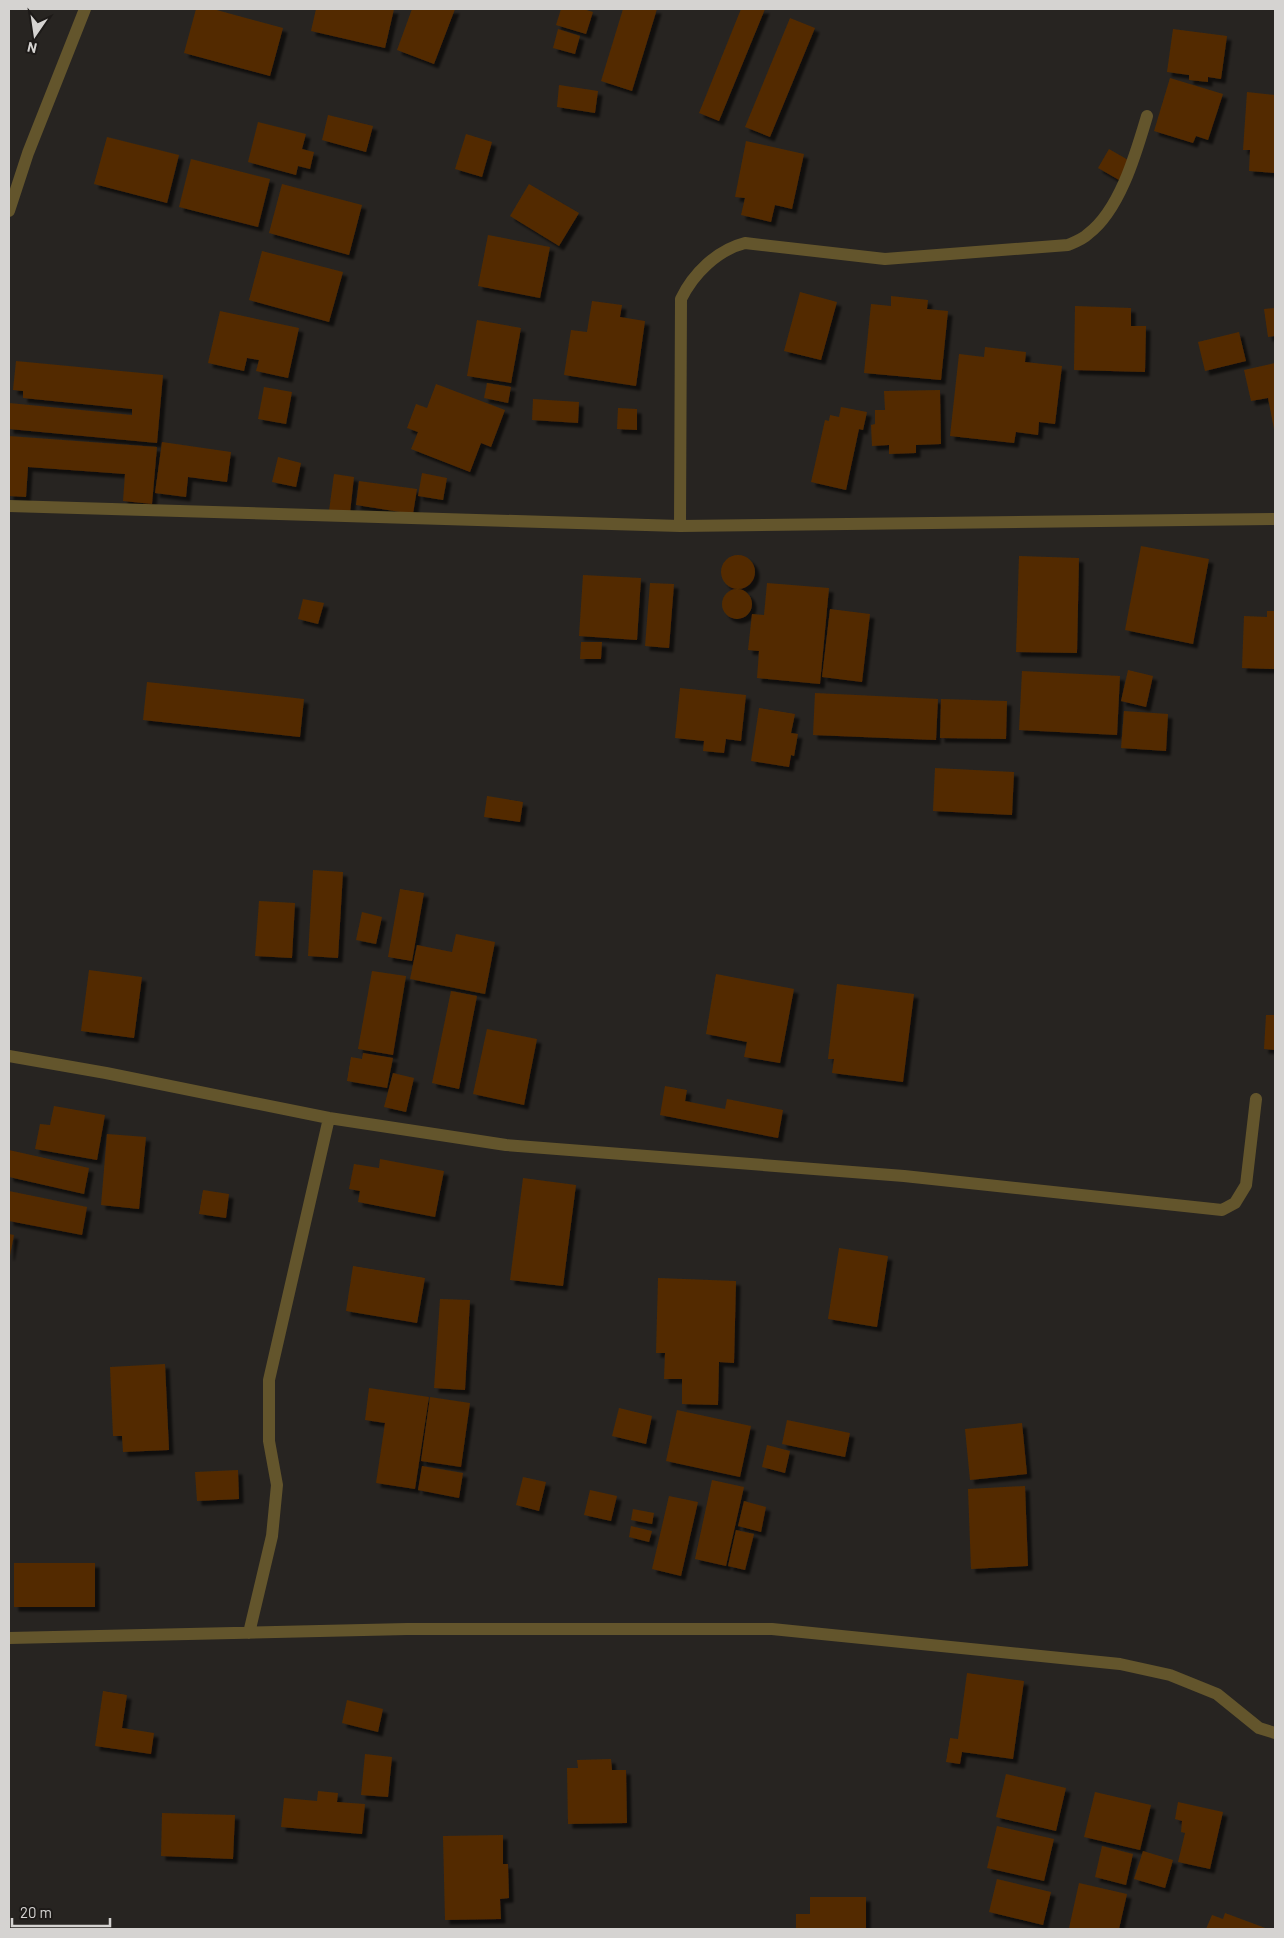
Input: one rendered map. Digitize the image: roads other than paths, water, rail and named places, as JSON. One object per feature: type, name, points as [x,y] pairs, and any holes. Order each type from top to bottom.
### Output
[{"type":"street","points":[[9,211],[28,153],[85,9]]},
{"type":"street","points":[[680,526],[681,299],[689,283],[710,262],[732,246],[745,243],[885,259],[1068,245],[1088,234],[1106,216],[1132,167],[1147,116]]},
{"type":"street","points":[[9,506],[680,526],[1275,519]]},
{"type":"street","points":[[9,1056],[106,1073],[329,1118],[506,1145],[904,1176],[1222,1210],[1236,1203],[1246,1185],[1256,1099]]},
{"type":"street","points":[[249,1633],[272,1536],[277,1485],[269,1441],[270,1380],[329,1118]]},
{"type":"street","points":[[9,1638],[407,1629],[772,1629],[1120,1664],[1170,1675],[1217,1694],[1259,1728],[1275,1733]]}]
